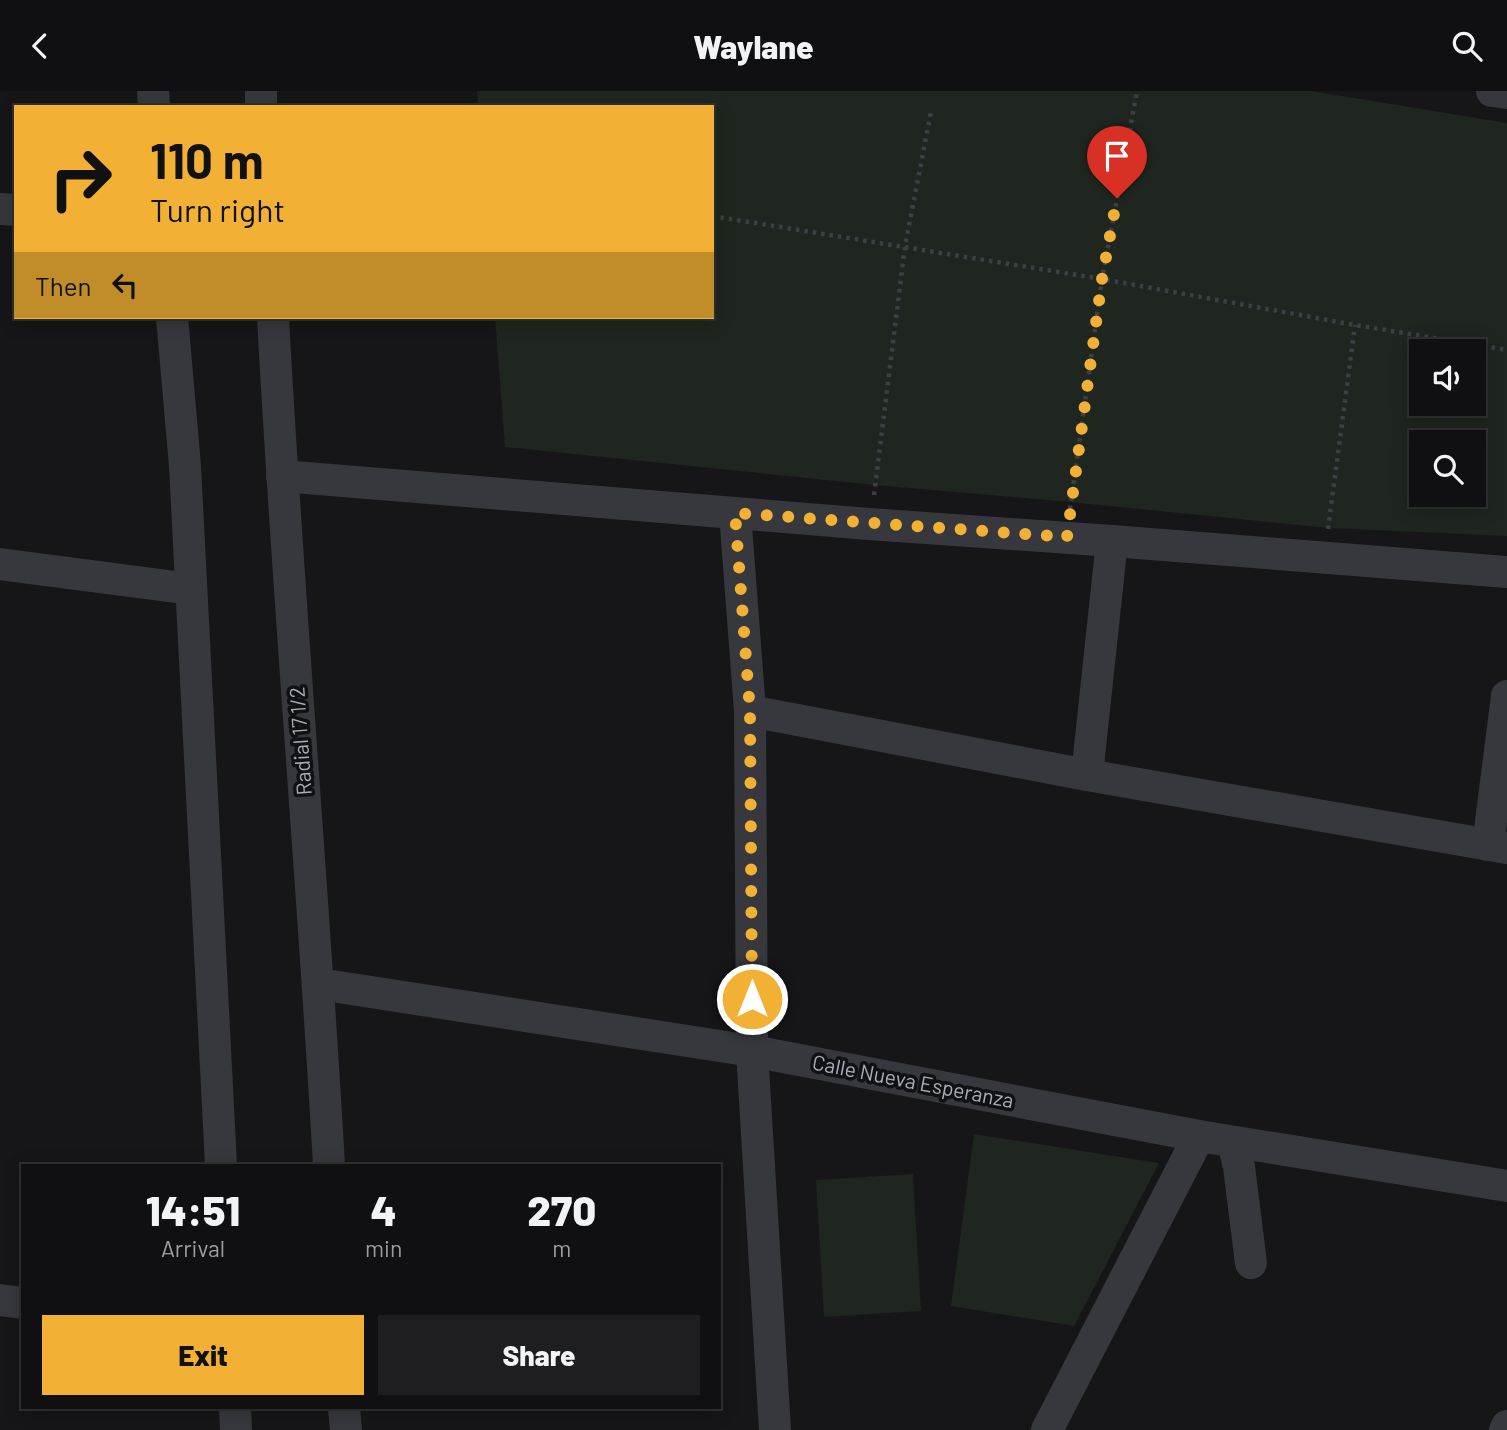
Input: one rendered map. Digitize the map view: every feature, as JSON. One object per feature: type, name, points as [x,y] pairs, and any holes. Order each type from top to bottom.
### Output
[{"type":"street","points":[[1492,91],[1507,93]]},
{"type":"street","points":[[172,319],[185,465],[221,1164]]},
{"type":"street","name":"Radial 17 1/2","points":[[273,319],[329,1164]]},
{"type":"street","points":[[282,476],[1507,572]]},
{"type":"street","points":[[735,513],[750,711],[752,1051],[775,1430]]},
{"type":"street","points":[[1087,775],[1112,541]]},
{"type":"street","points":[[0,564],[191,589]]},
{"type":"street","points":[[750,711],[1087,775],[1497,847],[1507,696]]},
{"type":"street","name":"Calle Nueva Esperanza","points":[[319,984],[752,1051],[1199,1136],[1507,1186]]},
{"type":"street","points":[[1047,1430],[1199,1136]]},
{"type":"street","points":[[1233,1142],[1239,1167],[1251,1263]]},
{"type":"street","points":[[0,1300],[21,1303]]},
{"type":"street","points":[[235,1409],[236,1430]]},
{"type":"street","points":[[344,1409],[346,1430]]},
{"type":"path","points":[[1067,537],[1102,279],[1137,91]]},
{"type":"path","points":[[869,524],[905,246],[931,113]]},
{"type":"path","points":[[714,216],[1102,279],[1507,350]]},
{"type":"path","points":[[1322,557],[1355,325]]},
{"type":"shaded area","points":[[477,91],[1311,91],[1507,123],[1507,536],[1328,528],[505,447],[495,319],[714,319],[714,105],[478,105]]},
{"type":"shaded area","points":[[974,1134],[1159,1163],[1074,1326],[951,1306]]},
{"type":"shaded area","points":[[913,1174],[921,1311],[824,1317],[816,1180]]},
{"type":"route","points":[[752,999],[750,711],[735,513],[1067,537],[1102,279],[1117,198]]}]
